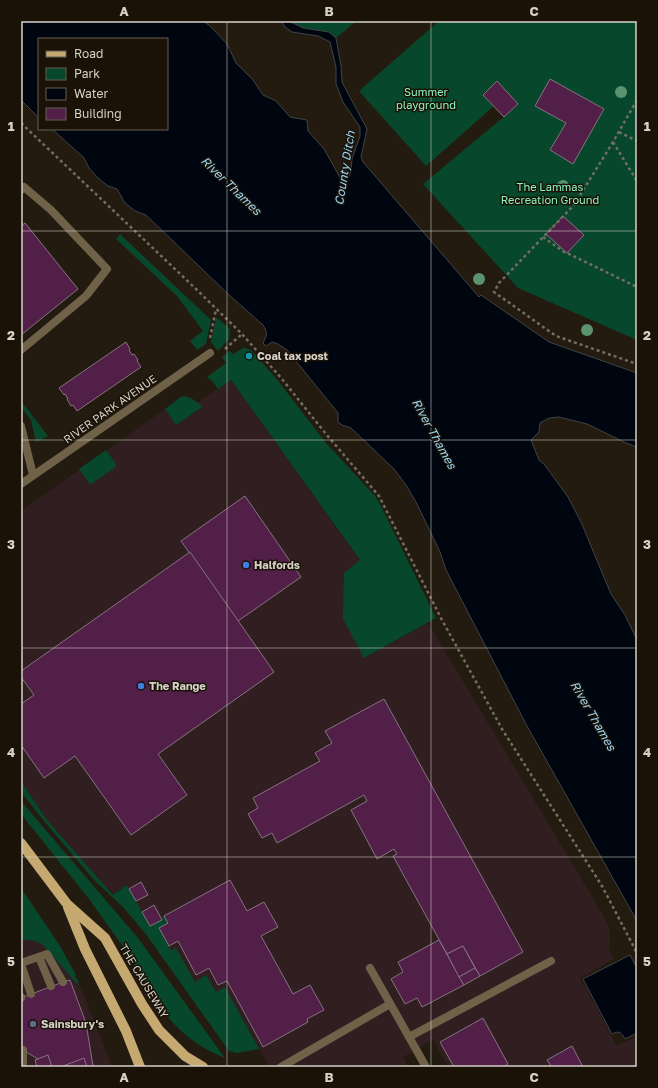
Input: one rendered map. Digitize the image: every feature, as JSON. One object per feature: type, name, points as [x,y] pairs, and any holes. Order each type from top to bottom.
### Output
[{"type":"main road","name":"THE CAUSEWAY","points":[[21,843],[67,904],[105,938],[142,1004],[160,1030],[185,1056],[203,1067]]},
{"type":"main road","name":"THE CAUSEWAY","points":[[67,904],[85,949],[126,1032],[140,1067]]},
{"type":"street","points":[[21,190],[24,187],[51,210],[107,270],[86,296],[21,350]]},
{"type":"street","name":"RIVER PARK AVENUE","points":[[21,484],[210,353]]},
{"type":"street","points":[[21,426],[33,475]]},
{"type":"street","points":[[31,994],[21,963],[47,954],[63,982]]},
{"type":"street","points":[[39,957],[50,986]]},
{"type":"street","points":[[408,1037],[551,961]]},
{"type":"street","points":[[370,968],[426,1067]]},
{"type":"street","points":[[281,1067],[390,1004]]},
{"type":"street","points":[[23,1050],[23,1067]]},
{"type":"street","points":[[23,1067],[27,1058],[32,1055]]},
{"type":"path","points":[[637,100],[574,205],[499,283],[494,292],[556,336],[637,364]]},
{"type":"path","points":[[21,123],[242,334],[282,379],[326,434],[379,496],[442,620],[502,729],[602,886],[637,953]]},
{"type":"path","points":[[619,132],[637,141]]},
{"type":"path","points":[[613,142],[637,181]]},
{"type":"path","points":[[543,238],[564,252],[637,287]]},
{"type":"path","points":[[209,344],[216,309]]},
{"type":"shaded area","points":[[231,380],[360,561],[364,658],[428,623],[603,915],[608,925],[610,934],[609,949],[614,959],[580,978],[617,1046],[637,1036],[637,1067],[448,1067],[433,1040],[403,1057],[409,1067],[270,1067],[259,1049],[99,879],[47,820],[24,786],[21,780],[21,511],[165,409],[173,419]]},
{"type":"shaded area","points":[[21,911],[79,982],[112,1067],[21,1067]]},
{"type":"green space","points":[[289,21],[356,21],[336,38],[329,32],[302,28]]},
{"type":"green space","name":"The Lammas Recreation Ground","points":[[439,21],[637,21],[637,340],[518,288],[423,184],[518,105],[497,82],[483,94],[494,106],[426,166],[359,91]]},
{"type":"green space","points":[[120,234],[211,320],[206,344],[197,350],[190,341],[203,331],[177,296],[116,239]]},
{"type":"green space","points":[[216,317],[230,329],[229,339],[218,351],[211,342]]},
{"type":"green space","points":[[243,348],[252,351],[279,382],[326,443],[375,496],[436,618],[364,658],[343,619],[344,573],[360,560],[231,380],[218,389],[207,377],[226,363],[222,357],[230,351],[233,354]]},
{"type":"green space","points":[[182,396],[194,400],[202,407],[176,425],[165,409]]},
{"type":"green space","points":[[21,401],[48,436],[36,442],[31,420],[21,407]]},
{"type":"green space","points":[[106,450],[116,464],[116,467],[91,484],[79,469]]},
{"type":"green space","points":[[21,780],[47,820],[113,895],[127,885],[150,926],[162,920],[161,918],[164,916],[168,923],[159,928],[171,950],[176,948],[195,982],[206,975],[216,992],[225,987],[259,1049],[237,1053],[229,1051],[145,933],[123,907],[94,880],[21,792]]},
{"type":"green space","points":[[21,801],[138,938],[225,1058],[198,1044],[190,1038],[175,1025],[162,1010],[122,945],[89,899],[21,814]]},
{"type":"green space","points":[[21,888],[60,946],[76,975],[75,977],[79,982],[77,984],[43,945],[32,940],[21,940]]},
{"type":"water","name":"River Thames","points":[[21,21],[203,21],[210,26],[227,44],[236,63],[253,80],[263,95],[276,101],[290,117],[307,120],[308,131],[324,149],[341,179],[348,178],[351,172],[352,159],[360,136],[360,127],[343,102],[336,84],[336,67],[330,42],[318,36],[292,32],[285,27],[281,21],[289,21],[303,28],[329,32],[336,38],[342,82],[367,129],[361,157],[363,162],[479,297],[481,295],[549,342],[637,373],[637,447],[587,424],[559,417],[549,418],[540,423],[539,432],[531,440],[539,460],[544,464],[568,497],[581,522],[611,594],[625,615],[637,640],[637,921],[527,726],[446,570],[440,552],[416,502],[406,485],[394,469],[351,428],[338,422],[338,413],[287,350],[272,342],[266,346],[263,343],[266,330],[263,325],[228,294],[146,215],[135,211],[124,202],[117,189],[108,186],[98,178],[89,168],[84,158],[53,130],[168,130],[168,38],[38,38],[38,117],[21,100]]},
{"type":"water","points":[[630,955],[635,965],[637,964],[637,1033],[625,1039],[620,1033],[617,1032],[612,1034],[583,979]]},
{"type":"building","points":[[550,79],[604,109],[573,164],[550,150],[566,123],[535,106]]},
{"type":"building","points":[[497,81],[518,104],[504,117],[483,95]]},
{"type":"building","points":[[563,216],[584,235],[567,253],[546,234]]},
{"type":"building","points":[[25,223],[78,289],[21,335],[21,226]]},
{"type":"building","points":[[126,342],[132,355],[134,354],[141,367],[77,411],[73,405],[71,406],[65,394],[64,395],[59,388]]},
{"type":"building","name":"Halfords","points":[[245,496],[301,577],[238,621],[181,541]]},
{"type":"building","name":"The Range","points":[[190,552],[274,672],[158,754],[187,795],[131,835],[75,756],[44,778],[21,745],[21,704],[34,695],[21,677],[21,671]]},
{"type":"building","points":[[384,699],[523,952],[480,976],[463,946],[447,954],[393,856],[397,854],[394,849],[377,859],[351,810],[367,801],[364,795],[277,843],[272,833],[262,838],[248,814],[258,808],[253,798],[320,761],[315,753],[332,743],[325,731]]},
{"type":"building","points":[[230,880],[247,911],[264,902],[278,927],[261,936],[293,994],[310,985],[324,1010],[307,1019],[308,1022],[263,1047],[227,981],[218,985],[209,968],[196,975],[178,941],[169,946],[159,928],[168,923],[164,916]]},
{"type":"building","points":[[141,882],[148,895],[136,901],[129,889]]},
{"type":"building","points":[[154,905],[162,920],[150,926],[142,912]]},
{"type":"building","points":[[439,940],[464,985],[422,1007],[417,998],[405,1004],[391,979],[403,972],[398,962]]},
{"type":"building","points":[[463,946],[475,968],[459,977],[447,954]]},
{"type":"building","points":[[475,968],[480,976],[464,985],[459,977]]},
{"type":"building","points":[[70,980],[86,1023],[93,1066],[51,1067],[21,1050],[21,998]]},
{"type":"building","points":[[483,1018],[508,1064],[503,1067],[454,1067],[440,1042]]},
{"type":"building","points":[[572,1046],[583,1067],[550,1067],[551,1066],[547,1060]]},
{"type":"building","points":[[48,1055],[52,1067],[37,1067],[35,1060]]},
{"type":"building","points":[[84,1058],[87,1067],[63,1066]]},
{"type":"place","name":"Coal tax post","points":[[249,356]]},
{"type":"place","name":"Halfords","points":[[246,565]]},
{"type":"place","name":"The Range","points":[[141,686]]},
{"type":"place","name":"Sainsbury's","points":[[33,1024]]},
{"type":"park label","name":"Summer playground","points":[[426,98]]},
{"type":"water label","name":"County Ditch","points":[[345,168]]}]
